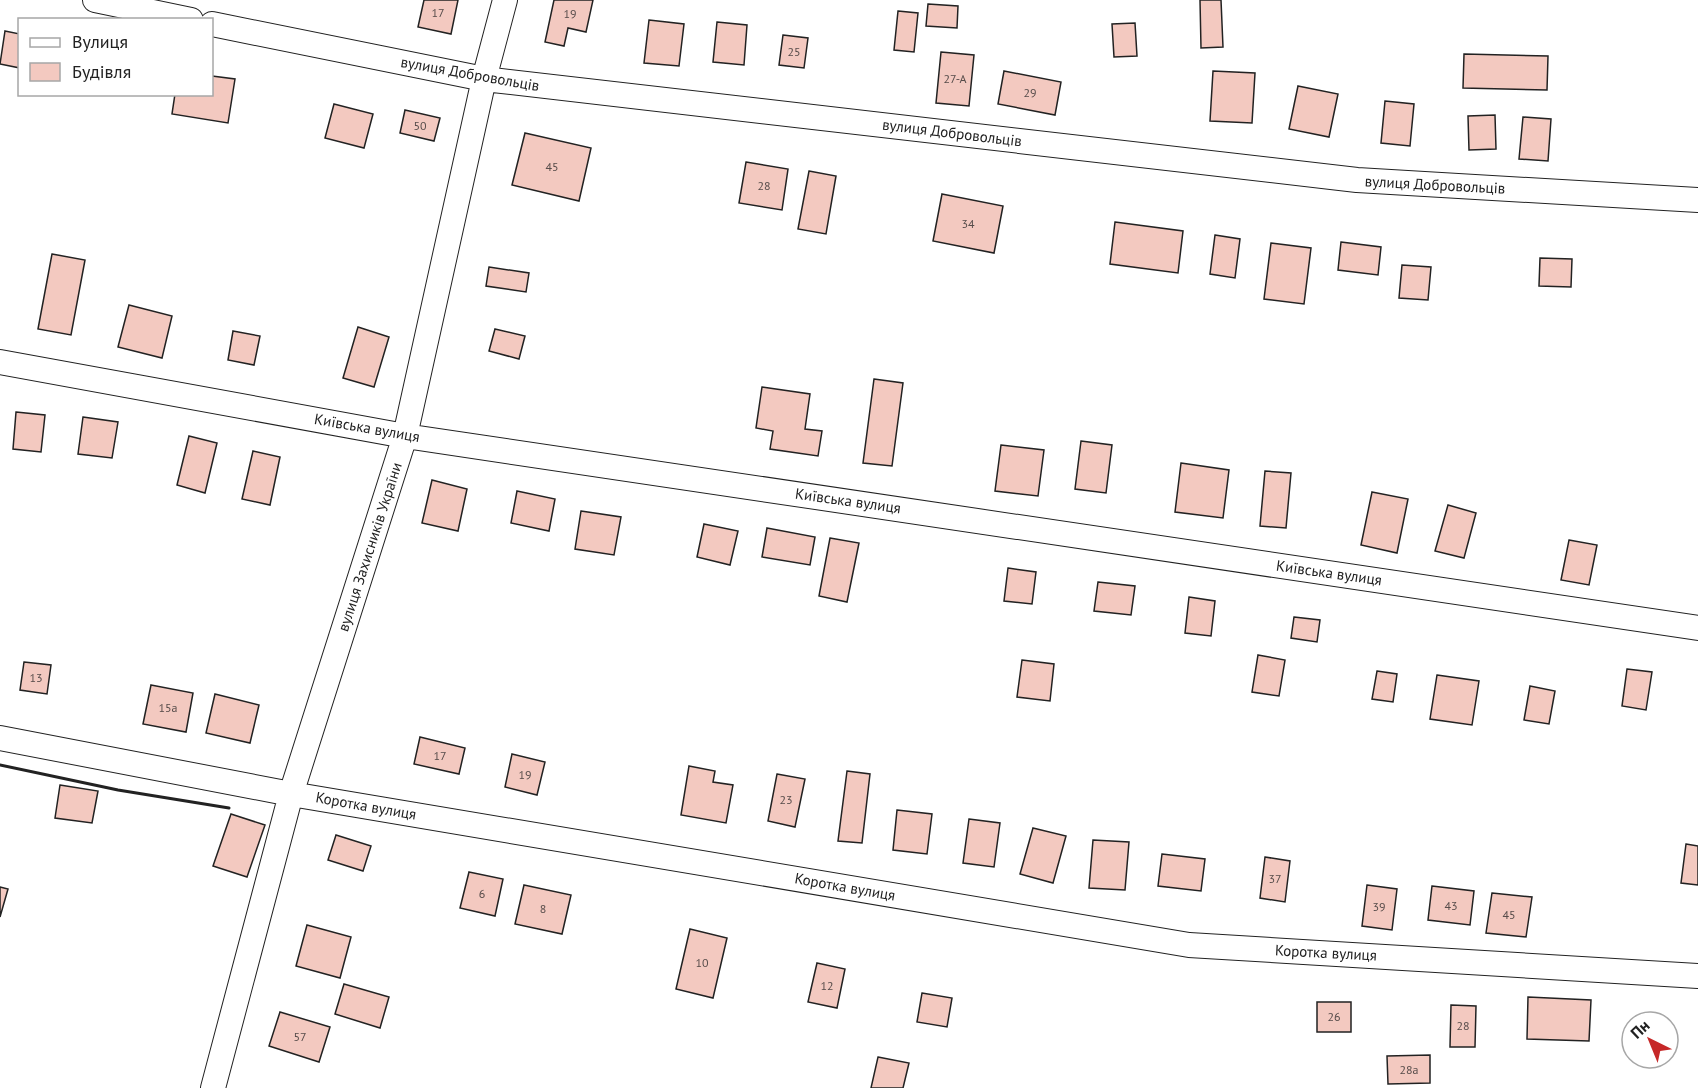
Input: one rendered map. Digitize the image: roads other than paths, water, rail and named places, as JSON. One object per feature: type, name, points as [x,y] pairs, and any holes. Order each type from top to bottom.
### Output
[{"type":"street","points":[[95,0],[181,18]]},
{"type":"street","name":"вулиця Захисників України","points":[[213,1088],[291,794],[405,436],[484,79],[505,0]]},
{"type":"street","name":"вулиця Добровольців","points":[[213,24],[484,79],[1356,180],[1698,200]]},
{"type":"street","name":"Київська вулиця","points":[[0,362],[405,436],[1698,628]]},
{"type":"street","name":"Коротка вулиця","points":[[0,738],[291,794],[1189,945],[1698,976]]}]
